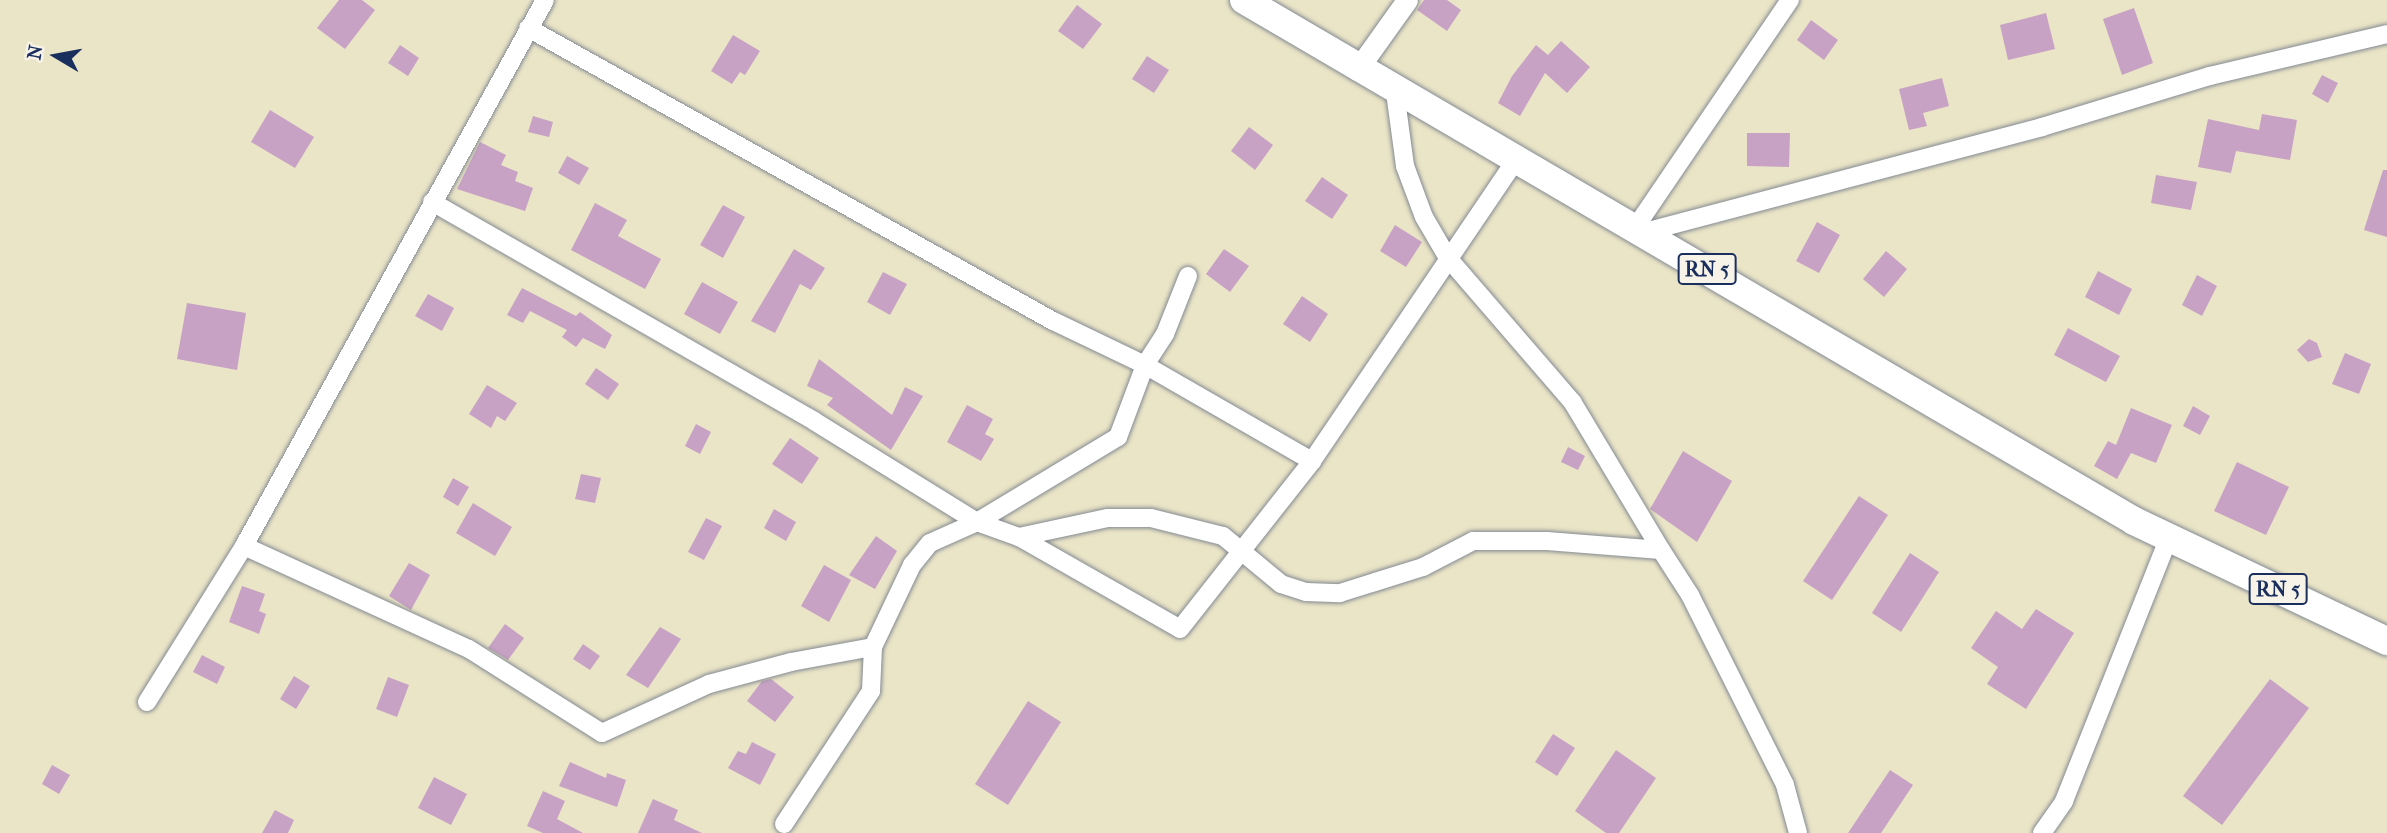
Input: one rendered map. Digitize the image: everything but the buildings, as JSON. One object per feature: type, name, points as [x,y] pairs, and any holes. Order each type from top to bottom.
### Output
[{"type":"main road","name":"RN 5","points":[[1244,0],[1357,70],[1640,230],[2169,537],[2387,641]]},
{"type":"street","points":[[147,702],[244,546],[545,0]]},
{"type":"street","points":[[1357,70],[1407,0]]},
{"type":"street","points":[[1640,230],[1790,0]]},
{"type":"street","points":[[528,28],[1053,321],[1145,365],[1312,461]]},
{"type":"street","points":[[1640,230],[2042,127],[2210,76],[2387,34]]},
{"type":"street","points":[[1395,92],[1405,166],[1424,217],[1448,258],[1573,403],[1690,594],[1785,785],[1798,833]]},
{"type":"street","points":[[432,202],[814,421],[977,523],[1019,537],[1180,629],[1312,461],[1516,160]]},
{"type":"street","points":[[784,824],[871,691],[873,647],[912,565],[930,543],[977,523],[1118,437],[1145,365],[1165,334],[1188,276]]},
{"type":"street","points":[[1019,537],[1108,518],[1151,518],[1223,536],[1281,584],[1306,592],[1339,593],[1423,567],[1473,541],[1547,541],[1661,550]]},
{"type":"street","points":[[2042,833],[2064,801],[2169,537]]},
{"type":"street","points":[[244,546],[469,649],[602,733],[709,684],[791,662],[873,647]]}]
